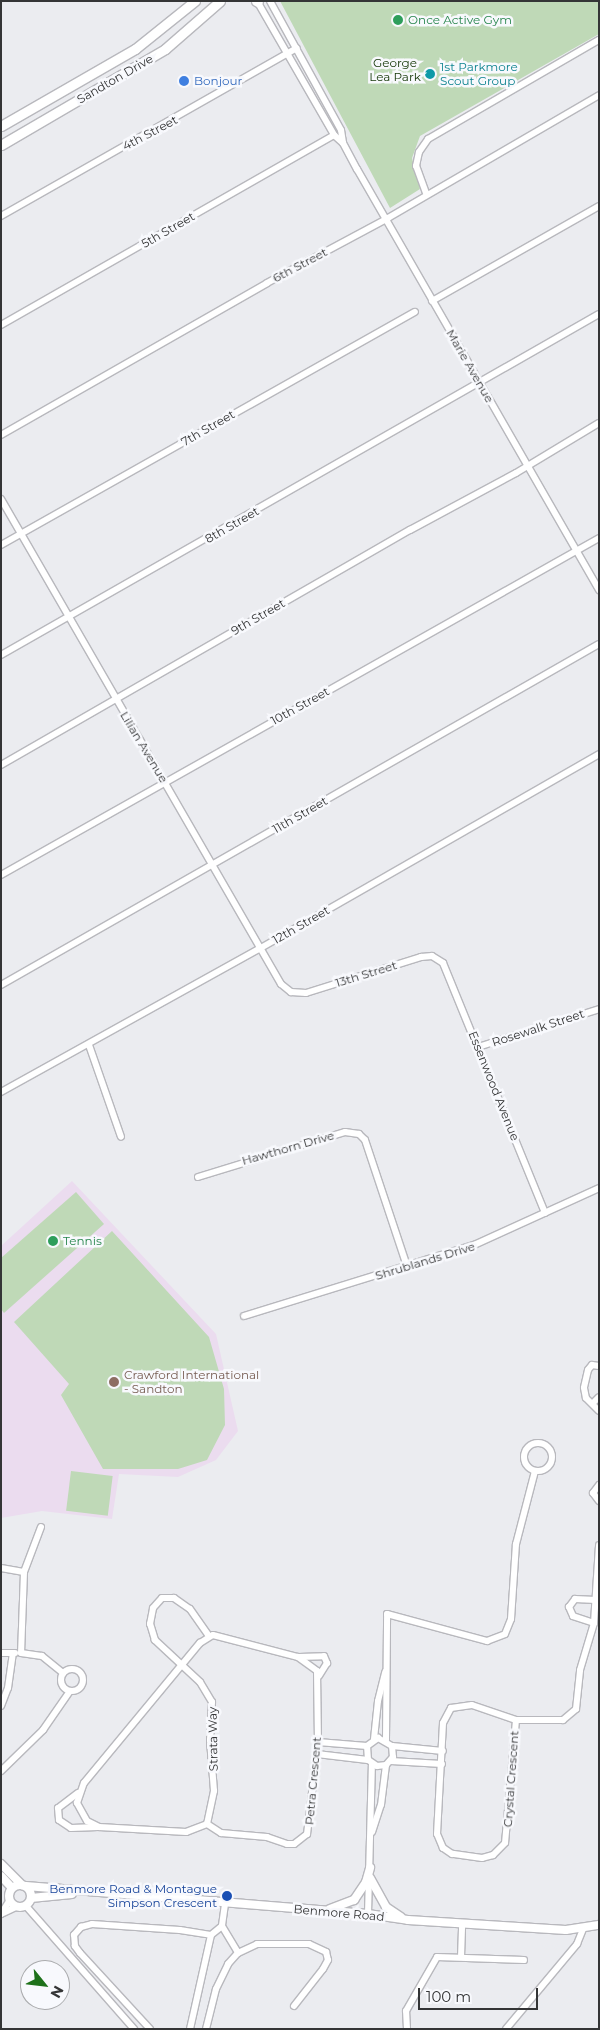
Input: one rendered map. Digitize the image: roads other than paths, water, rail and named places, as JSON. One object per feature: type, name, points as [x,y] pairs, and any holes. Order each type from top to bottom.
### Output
[{"type":"main road","name":"Sandton Drive","points":[[1,126],[135,48],[195,1]]},
{"type":"main road","points":[[218,3],[227,1]]},
{"type":"main road","name":"Sandton Drive","points":[[1,145],[165,49],[218,3]]},
{"type":"street","name":"Marie Avenue","points":[[270,1],[341,130],[343,143]]},
{"type":"street","name":"Marie Avenue","points":[[257,2],[334,135],[343,143],[388,218],[432,301],[599,590]]},
{"type":"street","points":[[426,193],[416,166],[419,152],[428,139],[599,40]]},
{"type":"street","name":"4th Street","points":[[1,216],[297,48]]},
{"type":"street","name":"6th Street","points":[[1,435],[267,283],[388,218],[426,193],[599,96]]},
{"type":"street","name":"5th Street","points":[[1,325],[334,135]]},
{"type":"street","points":[[432,301],[599,206]]},
{"type":"street","name":"7th Street","points":[[1,545],[415,312]]},
{"type":"street","points":[[480,382],[599,314]]},
{"type":"street","name":"8th Street","points":[[1,655],[480,382]]},
{"type":"street","points":[[528,465],[599,422]]},
{"type":"street","name":"9th Street","points":[[1,765],[528,465]]},
{"type":"street","name":"Lilian Avenue","points":[[1,499],[260,949],[281,984],[291,992]]},
{"type":"street","name":"10th Street","points":[[1,876],[165,781],[599,538]]},
{"type":"street","name":"11th Street","points":[[1,985],[599,644]]},
{"type":"street","name":"12th Street","points":[[1,1092],[260,949],[599,754]]},
{"type":"street","name":"13th Street","points":[[291,992],[306,993],[421,957],[432,956],[441,961]]},
{"type":"street","name":"Essenwood Avenue","points":[[441,961],[449,971],[545,1213]]},
{"type":"street","name":"Rosewalk Street","points":[[478,1047],[599,1008]]},
{"type":"street","points":[[89,1045],[121,1136]]},
{"type":"street","name":"Hawthorn Drive","points":[[198,1177],[345,1132],[359,1134],[365,1140],[407,1266]]},
{"type":"street","name":"Shrublands Drive","points":[[244,1316],[487,1240],[599,1188]]},
{"type":"street","points":[[599,1366],[590,1367],[585,1381],[586,1398],[599,1411]]},
{"type":"street","points":[[593,1403],[599,1398]]},
{"type":"street","points":[[533,1444],[542,1444],[551,1453],[550,1463],[544,1469],[535,1471],[525,1462],[524,1454],[533,1444]]},
{"type":"street","points":[[386,1740],[388,1614],[487,1641],[504,1634],[511,1619],[516,1544],[535,1471]]},
{"type":"street","points":[[599,1484],[593,1493],[599,1501]]},
{"type":"street","points":[[21,1653],[24,1572],[41,1527]]},
{"type":"street","points":[[516,1720],[557,1720],[572,1714],[579,1702],[580,1670],[594,1623],[596,1600],[595,1570],[599,1545]]},
{"type":"street","points":[[1,1568],[24,1572]]},
{"type":"street","name":"Strata Way","points":[[207,1824],[214,1792],[210,1740],[212,1702],[200,1682],[155,1640],[150,1624],[157,1602],[168,1598],[182,1602],[210,1636]]},
{"type":"street","points":[[594,1623],[573,1616],[569,1607],[575,1599],[596,1600]]},
{"type":"street","points":[[207,1824],[186,1832],[99,1827],[72,1828],[59,1820],[58,1808],[78,1793],[182,1665],[210,1636],[226,1637],[298,1657],[309,1663],[319,1676]]},
{"type":"street","points":[[1,1653],[42,1656],[63,1673]]},
{"type":"street","points":[[1,1706],[8,1688],[13,1653]]},
{"type":"street","name":"Petra Crescent","points":[[207,1824],[221,1833],[268,1837],[288,1844],[302,1840],[310,1828],[318,1742],[319,1676],[327,1663],[324,1656],[298,1657]]},
{"type":"street","points":[[318,1742],[367,1746],[374,1739],[378,1701],[386,1668]]},
{"type":"street","points":[[1,1771],[43,1730],[70,1690],[81,1685],[81,1675],[72,1669],[63,1673]]},
{"type":"street","points":[[63,1673],[62,1684],[70,1690]]},
{"type":"street","name":"Crystal Crescent","points":[[455,1706],[483,1707],[516,1720],[507,1833],[505,1843],[493,1855],[473,1858],[452,1854],[439,1841],[437,1814],[442,1751],[443,1723],[446,1714],[455,1706]]},
{"type":"street","points":[[374,1739],[386,1740],[392,1746],[442,1751]]},
{"type":"street","points":[[367,1746],[370,1762],[369,1818],[372,1832]]},
{"type":"street","points":[[368,1914],[372,1832],[381,1804],[392,1746]]},
{"type":"street","points":[[317,1754],[370,1762],[442,1764]]},
{"type":"street","points":[[78,1793],[76,1803],[80,1813],[99,1827]]},
{"type":"street","points":[[1,1864],[24,1886],[31,1898],[26,1906]]},
{"type":"street","points":[[323,1910],[354,1900],[364,1887],[370,1868]]},
{"type":"street","points":[[1,1876],[12,1888]]},
{"type":"street","points":[[370,1878],[386,1907],[408,1920]]},
{"type":"street","points":[[12,1888],[24,1886]]},
{"type":"street","name":"Benmore Road","points":[[24,1886],[225,1904],[323,1910],[408,1920],[462,1922],[558,1930],[583,1929],[599,1925]]},
{"type":"street","points":[[1,1914],[9,1901],[12,1888]]},
{"type":"street","name":"Benmore Road","points":[[31,1898],[79,1892]]},
{"type":"street","points":[[9,1901],[16,1907]]},
{"type":"street","points":[[225,1904],[222,1926],[238,1953]]},
{"type":"street","points":[[1,1914],[16,1907],[26,1906]]},
{"type":"street","points":[[26,1906],[134,2029]]},
{"type":"street","points":[[462,1922],[462,1957]]},
{"type":"street","points":[[150,2029],[80,1953],[75,1946],[74,1935],[81,1927],[92,1924],[180,1930],[211,1935]]},
{"type":"street","points":[[190,2029],[211,1935],[222,1926]]},
{"type":"street","points":[[506,2029],[577,1944],[583,1929]]},
{"type":"street","points":[[206,2029],[218,1982],[238,1953],[262,1943],[309,1944],[326,1952],[328,1960],[323,1969],[294,2006]]},
{"type":"street","points":[[407,2029],[406,2011],[434,1961],[441,1955],[524,1960]]},
{"type":"place","name":"Once Active Gym","points":[[398,20]]},
{"type":"place","name":"1st Parkmore Scout Group","points":[[430,74]]},
{"type":"place","name":"Bonjour","points":[[184,81]]},
{"type":"place","name":"Tennis","points":[[53,1241]]},
{"type":"place","name":"Crawford International - Sandton","points":[[114,1382]]},
{"type":"place","name":"Benmore Road & Montague Simpson Crescent","points":[[227,1896]]},
{"type":"park label","name":"George Lea Park","points":[[395,70]]}]
